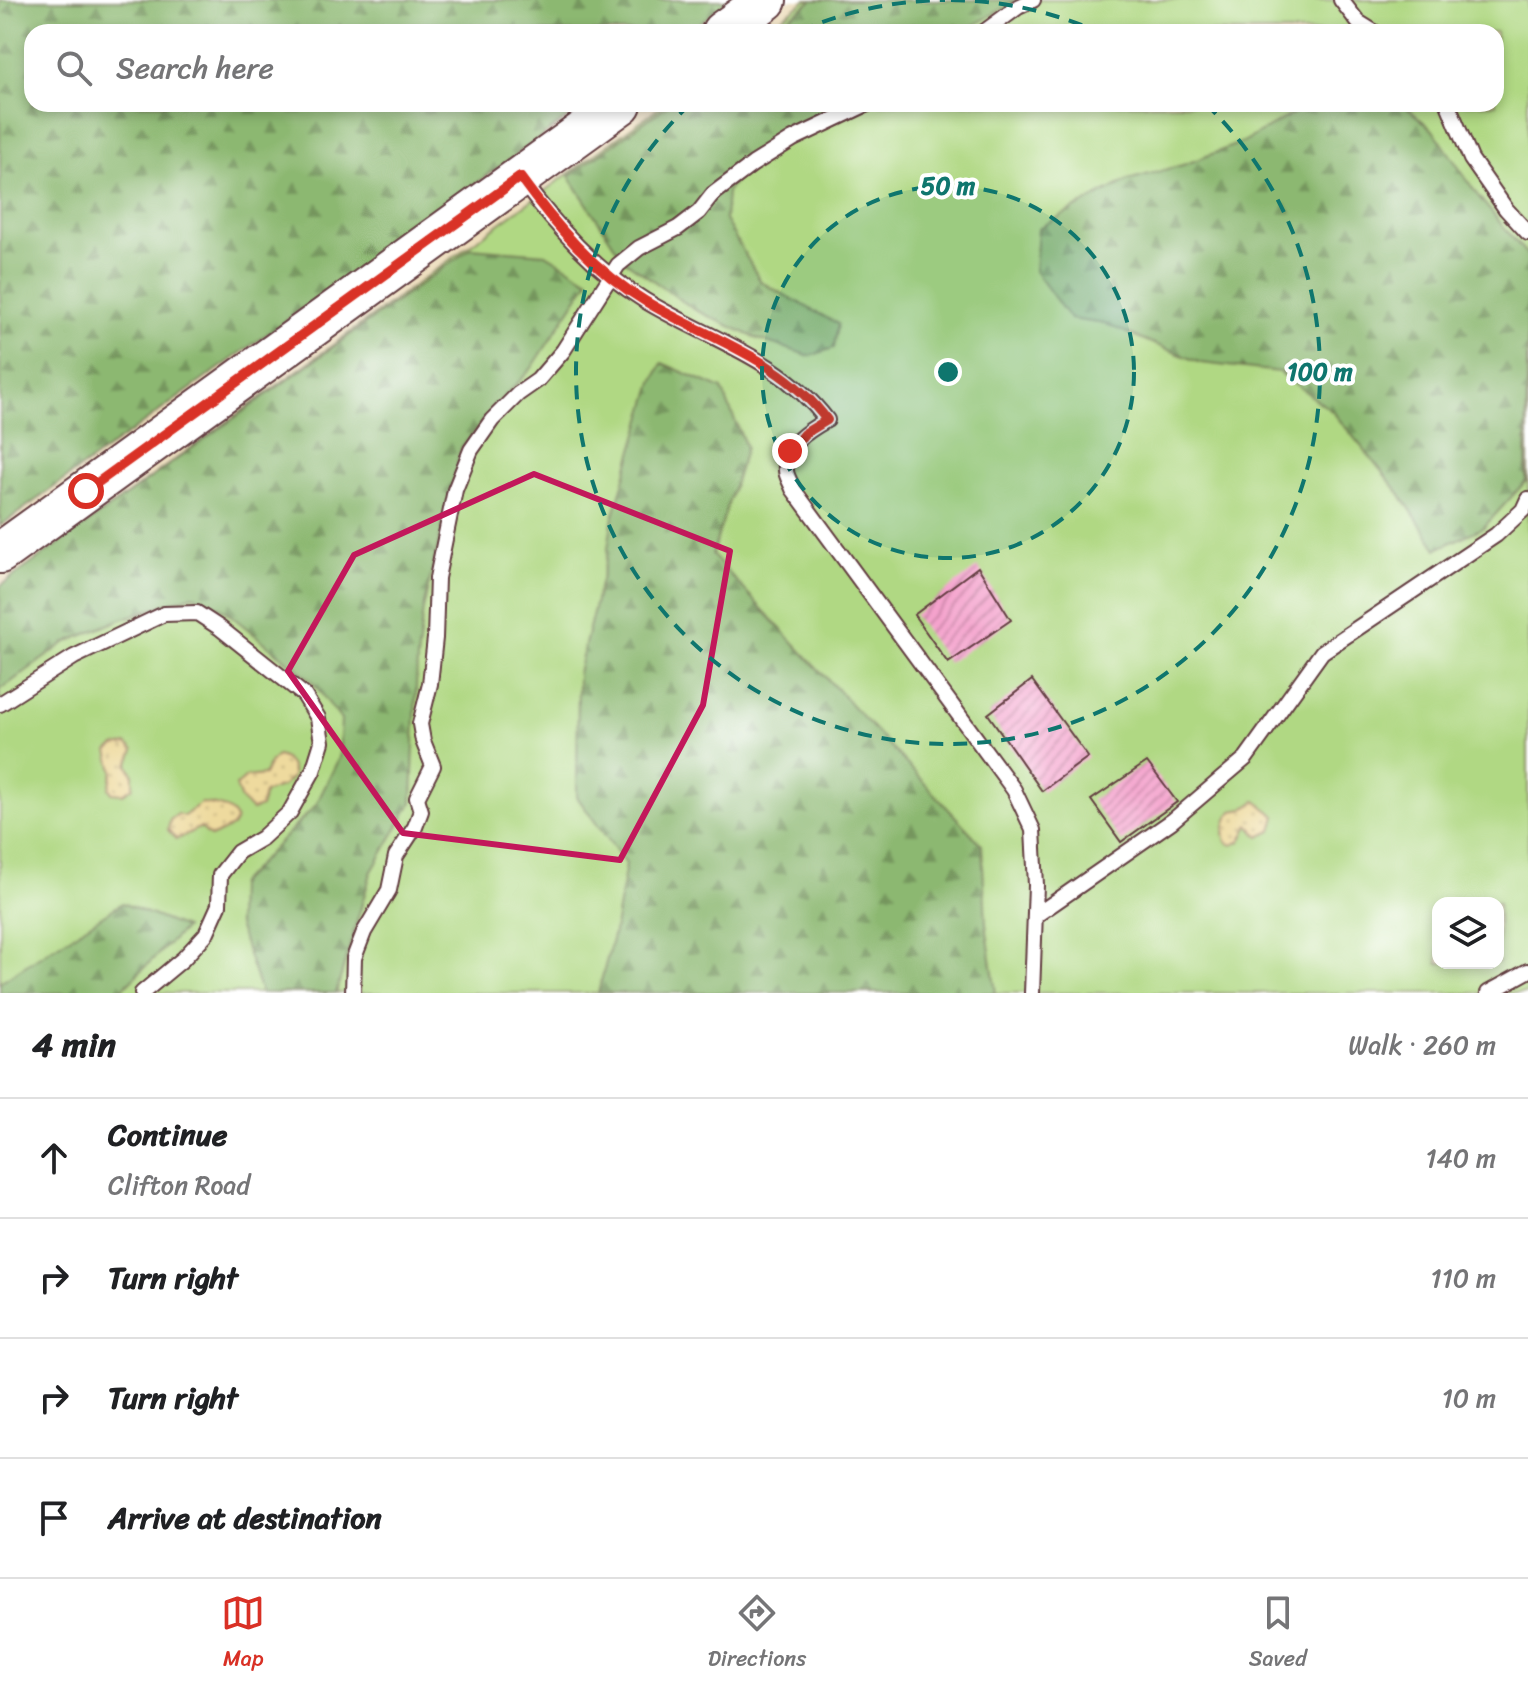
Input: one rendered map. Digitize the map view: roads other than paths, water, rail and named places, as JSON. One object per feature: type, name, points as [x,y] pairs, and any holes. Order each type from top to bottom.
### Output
[{"type":"main road","points":[[733,24],[766,0]]},
{"type":"main road","points":[[0,553],[610,112]]},
{"type":"lane","points":[[995,24],[1033,0]]},
{"type":"lane","points":[[1341,0],[1361,24]]},
{"type":"lane","points":[[353,993],[354,958],[364,932],[389,890],[396,856],[415,827],[421,811],[417,798],[433,766],[420,724],[432,669],[437,578],[455,490],[471,450],[492,420],[518,394],[538,380],[563,351],[618,265],[639,248],[678,228],[699,212],[713,194],[753,164],[793,139],[850,112]]},
{"type":"lane","points":[[1451,112],[1471,159],[1506,209],[1528,233]]},
{"type":"lane","points":[[520,177],[553,223],[611,277],[643,300],[756,357],[812,399],[827,420],[804,434],[790,451],[786,469],[793,489],[1014,790],[1033,830],[1035,916],[1032,993]]},
{"type":"lane","points":[[1035,916],[1172,821],[1246,758],[1322,652],[1496,535],[1523,510],[1528,499]]},
{"type":"lane","points":[[0,704],[74,657],[164,614],[197,613],[304,695],[318,718],[322,742],[313,771],[290,812],[262,838],[238,852],[220,875],[219,905],[206,934],[183,959],[142,993]]},
{"type":"lane","points":[[1488,993],[1528,971]]}]
